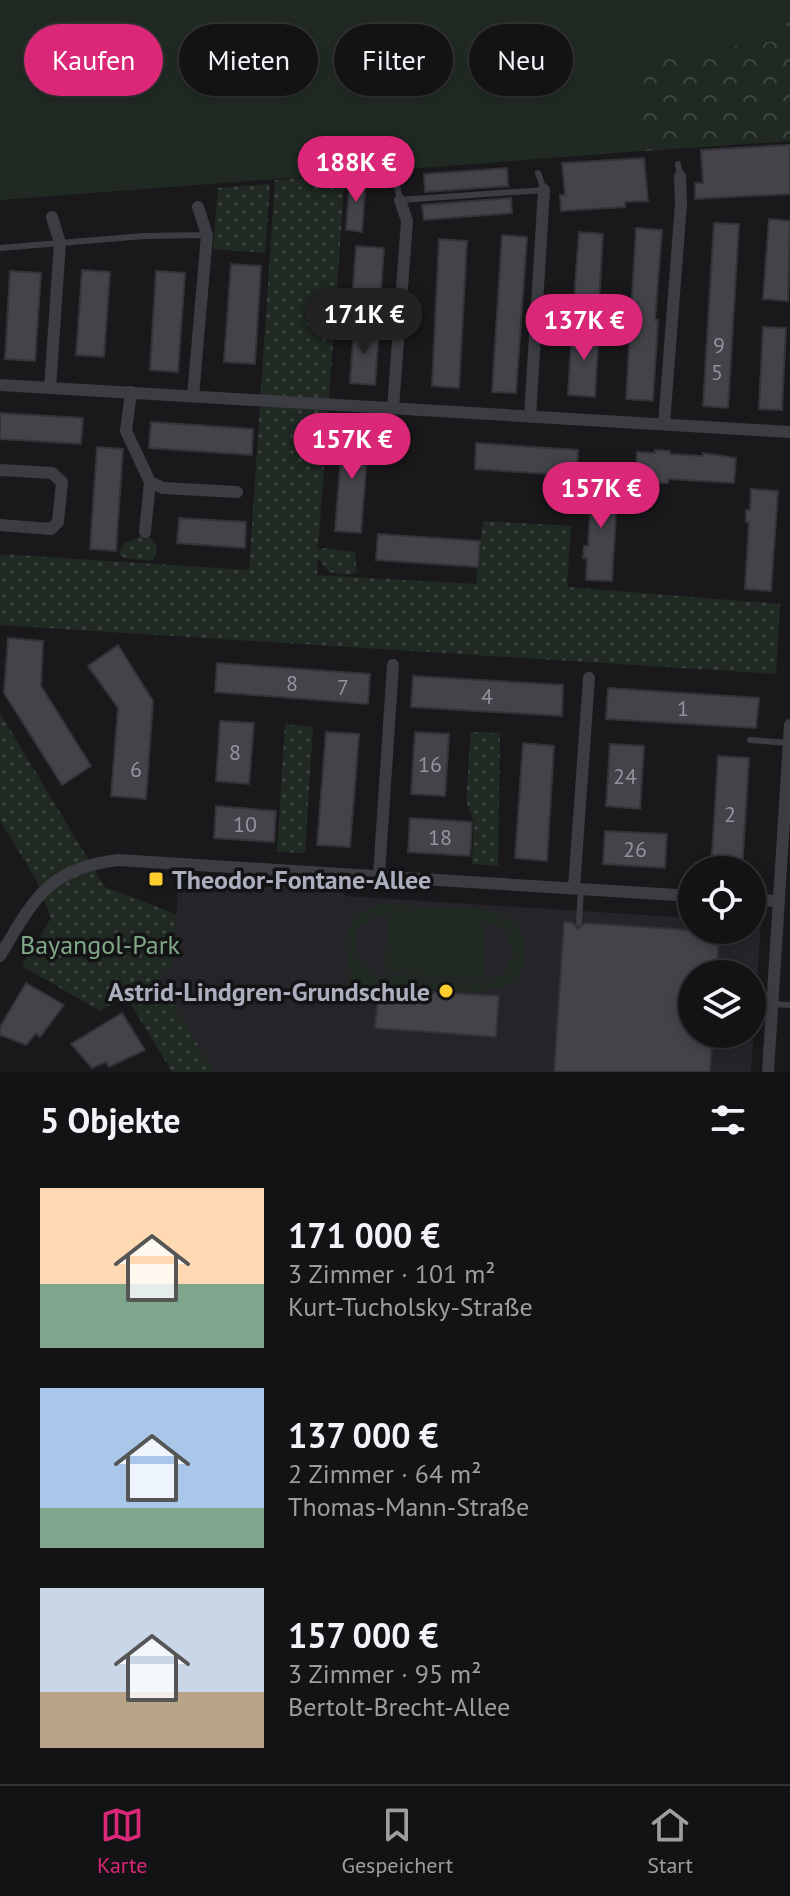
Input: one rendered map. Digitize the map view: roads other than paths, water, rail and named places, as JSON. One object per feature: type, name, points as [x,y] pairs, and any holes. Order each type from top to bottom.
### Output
[{"type":"street","points":[[664,424],[681,204],[679,170]]},
{"type":"street","points":[[530,417],[544,190]]},
{"type":"street","points":[[393,408],[407,221],[400,200]]},
{"type":"street","points":[[193,396],[207,235],[198,207]]},
{"type":"street","points":[[50,388],[60,243],[52,217]]},
{"type":"street","points":[[0,385],[790,432]]},
{"type":"street","points":[[131,392],[126,431],[150,482],[145,532]]},
{"type":"street","points":[[0,470],[52,473],[62,482],[58,522],[51,529],[0,525]]},
{"type":"street","points":[[150,482],[163,488],[237,492]]},
{"type":"street","points":[[379,875],[393,665]]},
{"type":"street","points":[[578,888],[589,678]]},
{"type":"street","points":[[768,1072],[790,725]]},
{"type":"street","points":[[0,956],[44,890],[70,871],[118,860],[678,895]]},
{"type":"street","points":[[766,901],[779,901]]},
{"type":"lane","points":[[397,186],[400,200],[544,190],[538,173]]},
{"type":"lane","points":[[0,248],[207,235]]},
{"type":"lane","points":[[750,740],[789,743]]},
{"type":"lane","points":[[578,888],[579,923]]},
{"type":"lane","points":[[773,1004],[790,1005]]},
{"type":"place","name":"Theodor-Fontane-Allee","points":[[156,879]]},
{"type":"place","name":"Astrid-Lindgren-Grundschule","points":[[446,991]]},
{"type":"park label","name":"Bayangol-Park","points":[[100,944]]}]
